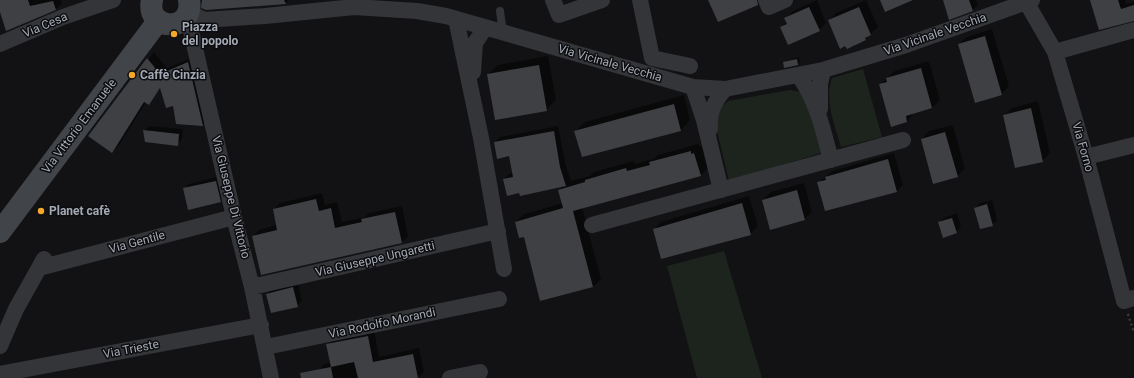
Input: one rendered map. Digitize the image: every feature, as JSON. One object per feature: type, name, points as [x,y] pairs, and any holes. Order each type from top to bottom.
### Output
[{"type":"street","name":"Via Cesa","points":[[0,44],[63,17],[113,0]]},
{"type":"street","points":[[152,0],[152,10],[158,21],[168,25],[179,23],[187,11]]},
{"type":"street","points":[[554,0],[559,15],[602,0]]},
{"type":"street","points":[[640,0],[652,58],[690,66]]},
{"type":"street","points":[[766,0],[769,7],[785,0]]},
{"type":"street","name":"Via Forno","points":[[1027,1],[1055,52],[1129,300]]},
{"type":"street","name":"Via Vicinale Vecchia","points":[[187,11],[204,20],[265,16],[354,7],[417,11],[456,19],[693,87],[725,89],[799,76],[823,70],[906,45],[1027,1]]},
{"type":"street","name":"Via Giuseppe Di Vittorio","points":[[187,11],[234,217],[261,325],[271,378]]},
{"type":"street","points":[[456,19],[481,138],[504,269]]},
{"type":"street","name":"Via Vittorio Emanuele","points":[[0,232],[158,21]]},
{"type":"street","points":[[481,138],[472,75],[475,43],[486,28]]},
{"type":"street","points":[[1055,52],[1134,30]]},
{"type":"street","points":[[820,117],[820,84],[823,70]]},
{"type":"street","points":[[799,76],[812,97],[820,117],[831,160]]},
{"type":"street","points":[[693,87],[700,105],[712,149],[721,190]]},
{"type":"street","points":[[712,149],[709,120],[715,101],[725,89]]},
{"type":"street","points":[[592,225],[903,140]]},
{"type":"street","points":[[1086,157],[1134,145]]},
{"type":"street","name":"Via Gentile","points":[[0,346],[16,309],[42,262],[234,217]]},
{"type":"street","name":"Via Giuseppe Ungaretti","points":[[252,287],[498,231]]},
{"type":"street","name":"Via Rodolfo Morandi","points":[[266,347],[499,299]]},
{"type":"street","name":"Via Trieste","points":[[0,374],[261,325]]},
{"type":"street","points":[[450,378],[480,372]]},
{"type":"lane","points":[[500,11],[503,33]]},
{"type":"path","points":[[1129,300],[1134,333]]},
{"type":"shaded area","points":[[863,69],[882,137],[841,147],[831,113],[829,95],[832,78]]},
{"type":"shaded area","points":[[790,90],[800,92],[806,98],[821,153],[729,181],[713,114],[728,101]]},
{"type":"shaded area","points":[[724,251],[762,378],[697,378],[667,266]]},
{"type":"building","points":[[0,0],[28,0],[30,6],[53,1],[56,10],[6,31],[0,12]]},
{"type":"building","points":[[202,0],[284,0],[286,4],[206,10],[201,8]]},
{"type":"building","points":[[708,0],[757,0],[758,5],[718,22]]},
{"type":"building","points":[[880,0],[913,0],[885,12]]},
{"type":"building","points":[[943,0],[969,0],[973,11],[949,20]]},
{"type":"building","points":[[1090,0],[1118,0],[1121,9],[1134,5],[1134,21],[1099,30]]},
{"type":"building","points":[[809,7],[820,31],[788,45],[780,27],[787,24],[784,18]]},
{"type":"building","points":[[859,7],[871,35],[865,38],[866,40],[847,49],[845,46],[840,49],[828,20]]},
{"type":"building","points":[[985,36],[1002,95],[975,103],[958,44]]},
{"type":"building","points":[[147,58],[160,74],[188,62],[203,126],[176,124],[173,106],[166,108],[160,88],[149,105],[144,102],[112,153],[88,136]]},
{"type":"building","points":[[797,59],[798,65],[784,68],[783,62]]},
{"type":"building","points":[[539,65],[547,111],[495,120],[487,74]]},
{"type":"building","points":[[921,68],[932,108],[906,116],[907,122],[891,127],[879,84],[887,82],[886,78]]},
{"type":"building","points":[[674,104],[681,131],[582,157],[574,131]]},
{"type":"building","points":[[1031,108],[1043,162],[1015,168],[1003,115]]},
{"type":"building","points":[[143,130],[179,134],[178,146],[145,142]]},
{"type":"building","points":[[554,131],[560,167],[566,186],[520,196],[519,193],[507,196],[503,179],[513,177],[509,156],[497,159],[494,142]]},
{"type":"building","points":[[945,132],[958,177],[933,184],[921,139]]},
{"type":"building","points":[[691,151],[691,154],[694,153],[701,176],[573,211],[593,287],[540,301],[524,237],[519,238],[515,222],[563,208],[558,190],[585,182],[585,180],[626,168],[627,171],[650,165],[649,162]]},
{"type":"building","points":[[888,159],[897,192],[825,211],[817,182],[826,180],[825,177]]},
{"type":"building","points":[[216,181],[221,202],[188,210],[183,188]]},
{"type":"building","points":[[797,190],[805,220],[770,230],[762,200]]},
{"type":"building","points":[[316,199],[319,211],[331,208],[335,228],[362,222],[361,219],[395,212],[402,243],[261,275],[252,236],[277,230],[273,209]]},
{"type":"building","points":[[742,203],[751,235],[661,259],[653,229]]},
{"type":"building","points":[[987,204],[993,226],[980,229],[974,208]]},
{"type":"building","points":[[952,218],[957,233],[943,238],[938,222]]},
{"type":"building","points":[[293,287],[298,307],[271,313],[266,294]]},
{"type":"building","points":[[368,336],[373,362],[413,354],[418,378],[358,378],[354,362],[331,367],[326,344]]},
{"type":"building","points":[[331,367],[333,378],[301,378],[300,373]]},
{"type":"place","name":"Piazza del popolo","points":[[174,34]]},
{"type":"place","name":"Caffè Cinzia","points":[[132,75]]},
{"type":"place","name":"Planet cafè","points":[[41,211]]}]
